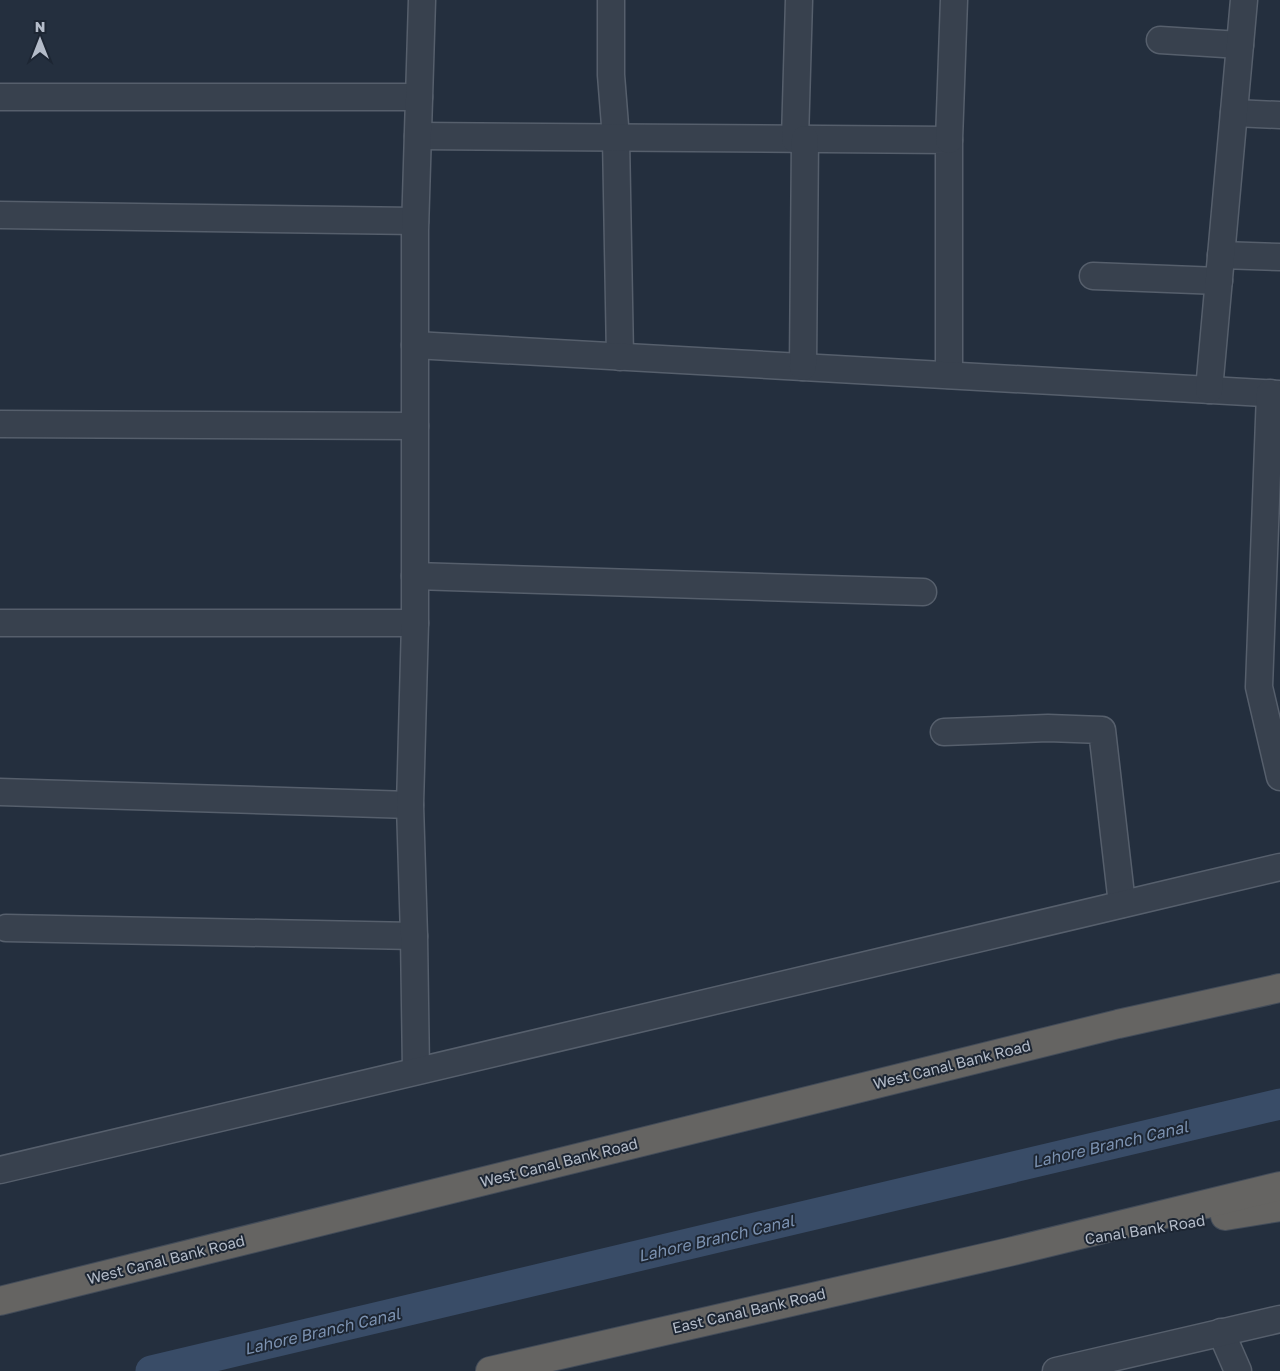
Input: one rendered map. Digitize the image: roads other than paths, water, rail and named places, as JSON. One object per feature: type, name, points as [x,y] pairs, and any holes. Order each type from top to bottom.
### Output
[{"type":"highway","points":[[1118,1024],[1280,973]]},
{"type":"highway","points":[[1118,1024],[1280,988]]},
{"type":"highway","name":"West Canal Bank Road","points":[[0,1301],[1118,1024]]},
{"type":"highway","points":[[1009,1252],[1280,1186]]},
{"type":"highway","name":"Canal Bank Road","points":[[1009,1252],[1280,1208]]},
{"type":"highway","name":"East Canal Bank Road","points":[[490,1371],[1009,1252]]},
{"type":"street","points":[[416,1071],[410,805],[415,623],[415,221],[422,0]]},
{"type":"street","points":[[611,0],[611,75],[616,138],[620,357]]},
{"type":"street","points":[[799,0],[803,367]]},
{"type":"street","points":[[949,375],[948,140],[954,0]]},
{"type":"street","points":[[1209,390],[1244,0]]},
{"type":"street","points":[[1160,40],[1240,44]]},
{"type":"street","points":[[0,97],[419,97]]},
{"type":"street","points":[[1234,113],[1280,115]]},
{"type":"street","points":[[418,136],[948,140]]},
{"type":"street","points":[[0,215],[415,221]]},
{"type":"street","points":[[1221,256],[1280,258]]},
{"type":"street","points":[[1093,276],[1219,281]]},
{"type":"street","points":[[415,345],[1275,394],[1259,687],[1280,777]]},
{"type":"street","points":[[0,424],[415,426]]},
{"type":"street","points":[[415,576],[923,592]]},
{"type":"street","points":[[0,623],[415,623]]},
{"type":"street","points":[[944,732],[1048,728],[1102,730],[1122,904]]},
{"type":"street","points":[[0,792],[410,805]]},
{"type":"street","points":[[0,1170],[1280,867]]},
{"type":"street","points":[[6,928],[414,936]]},
{"type":"street","points":[[1056,1371],[1280,1319]]},
{"type":"street","points":[[1221,1332],[1238,1371]]},
{"type":"waterway","name":"Lahore Branch Canal","points":[[151,1371],[1280,1104]]}]
